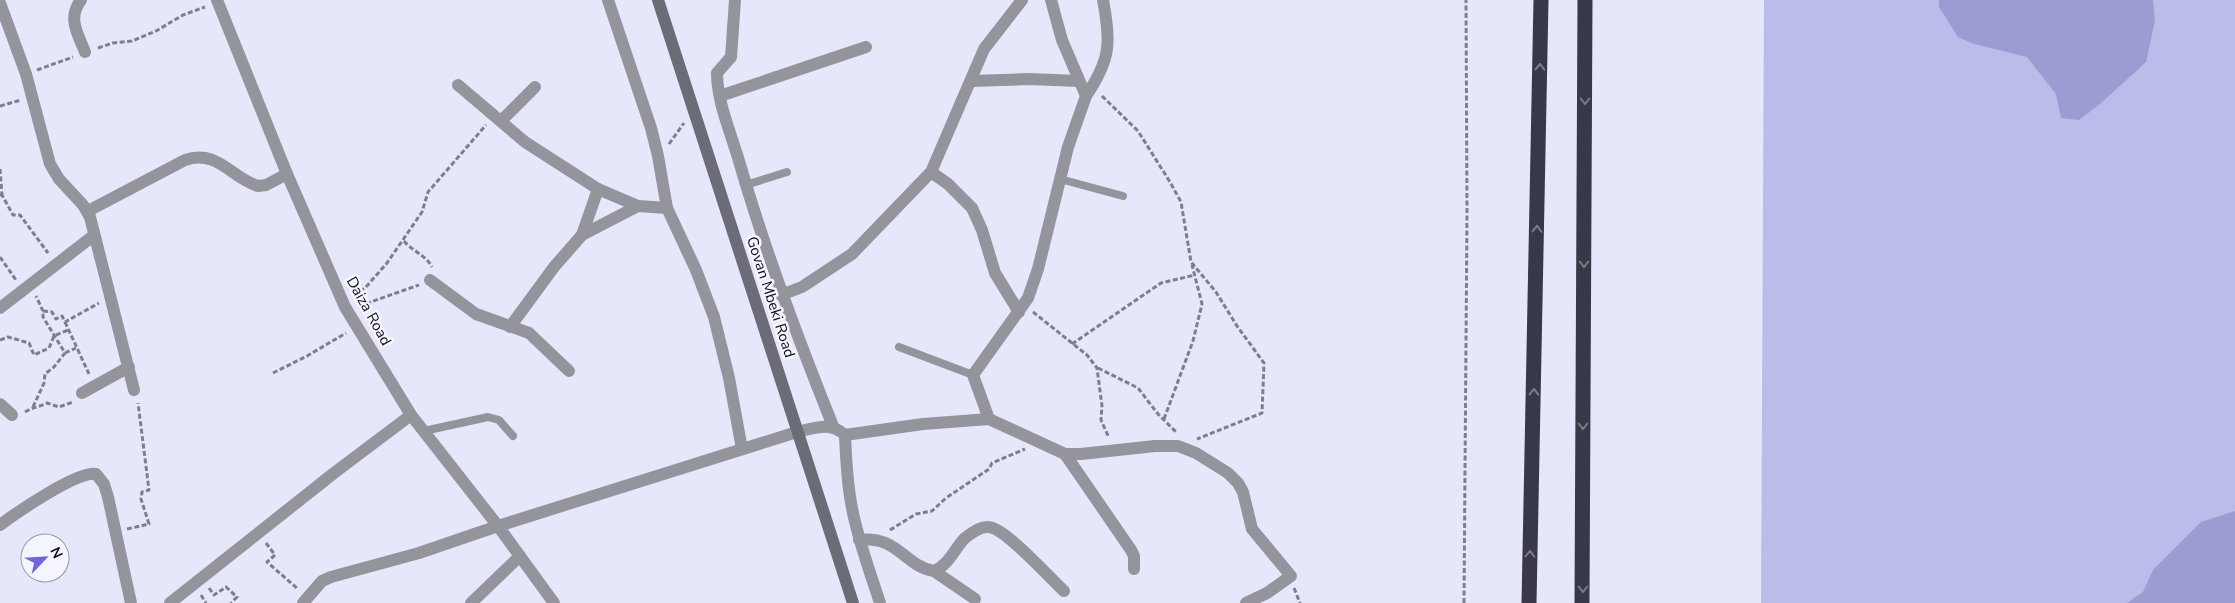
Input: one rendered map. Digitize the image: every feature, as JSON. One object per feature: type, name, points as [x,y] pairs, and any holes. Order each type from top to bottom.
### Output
[{"type":"highway","points":[[1529,603],[1541,0]]},
{"type":"highway","points":[[1582,603],[1585,0]]},
{"type":"main road","name":"Govan Mbeki Road","points":[[658,0],[853,603]]},
{"type":"street","points":[[80,0],[73,14],[73,21],[85,52]]},
{"type":"street","points":[[608,0],[642,101],[658,156],[667,208],[696,270],[714,317],[729,378],[742,450]]},
{"type":"street","points":[[735,0],[731,57],[717,72],[720,96],[781,295],[833,426],[845,435],[923,424],[989,419],[1066,454],[1181,445],[1228,473],[1238,483],[1243,492],[1252,529],[1256,537],[1291,576],[1268,593],[1246,603]]},
{"type":"street","points":[[781,295],[808,284],[852,254],[931,172],[988,43],[1022,0]]},
{"type":"street","points":[[1050,0],[1062,40],[1079,81],[1089,91]]},
{"type":"street","points":[[989,419],[973,375],[1022,308],[1038,268],[1068,147],[1089,91],[1108,53],[1109,26],[1103,0]]},
{"type":"street","name":"Daiza Road","points":[[217,1],[287,174],[346,306],[411,415],[498,526],[554,603]]},
{"type":"street","points":[[0,2],[26,74],[54,172],[88,211],[134,390]]},
{"type":"street","points":[[720,96],[866,47]]},
{"type":"street","points":[[972,81],[1029,79],[1079,81]]},
{"type":"street","points":[[458,85],[545,156],[598,189],[638,206],[667,208]]},
{"type":"street","points":[[498,118],[534,87]]},
{"type":"street","points":[[88,211],[195,156],[206,157],[258,186],[266,185],[287,174]]},
{"type":"street","points":[[931,172],[948,184],[972,208],[982,230],[995,274],[1022,308]]},
{"type":"street","points":[[582,235],[598,189]]},
{"type":"street","points":[[510,327],[554,267],[582,235],[638,206]]},
{"type":"street","points":[[0,308],[93,236]]},
{"type":"street","points":[[430,280],[476,314],[529,332],[569,371]]},
{"type":"street","points":[[82,393],[129,367]]},
{"type":"street","points":[[0,404],[12,415]]},
{"type":"street","points":[[170,603],[411,415]]},
{"type":"street","points":[[305,600],[322,581],[331,576],[393,561],[797,432],[823,426],[833,426]]},
{"type":"street","points":[[845,435],[848,485],[865,539],[880,603]]},
{"type":"street","points":[[1066,454],[1131,550],[1135,562],[1134,569]]},
{"type":"street","points":[[0,525],[53,491],[93,473],[100,477],[104,484],[117,532],[131,603]]},
{"type":"street","points":[[934,571],[944,565],[967,536],[990,526],[1008,537],[1064,591]]},
{"type":"street","points":[[865,539],[885,542],[920,566],[934,571],[975,599]]},
{"type":"street","points":[[471,603],[520,556]]},
{"type":"lane","points":[[746,185],[787,172]]},
{"type":"lane","points":[[1060,179],[1123,196]]},
{"type":"lane","points":[[899,347],[973,375]]},
{"type":"lane","points":[[424,431],[488,417],[499,420],[513,436]]},
{"type":"path","points":[[1464,603],[1467,223],[1466,0]]},
{"type":"path","points":[[26,74],[113,43],[132,41],[156,31],[183,15],[217,1]]},
{"type":"path","points":[[1089,91],[1138,131],[1170,182],[1180,202],[1202,304],[1194,341],[1164,419]]},
{"type":"path","points":[[0,106],[33,98]]},
{"type":"path","points":[[658,156],[677,135],[693,108]]},
{"type":"path","points":[[346,306],[354,296],[366,287],[404,240],[422,212],[428,192],[498,118]]},
{"type":"path","points":[[0,169],[1,195],[10,211],[14,215],[20,215],[58,263]]},
{"type":"path","points":[[346,306],[362,306],[430,280],[433,269],[429,261],[410,248],[404,240]]},
{"type":"path","points":[[0,257],[43,310],[44,317],[65,353]]},
{"type":"path","points":[[1022,308],[1087,355],[1097,368],[1138,388],[1172,426],[1181,445],[1262,413],[1264,363],[1237,326],[1216,292],[1192,262]]},
{"type":"path","points":[[1072,344],[1161,282],[1195,276]]},
{"type":"path","points":[[65,322],[109,295]]},
{"type":"path","points":[[43,310],[52,312],[56,319],[62,316],[95,386]]},
{"type":"path","points":[[274,373],[358,327]]},
{"type":"path","points":[[0,340],[8,337],[29,343],[34,355],[49,348],[54,336],[68,330]]},
{"type":"path","points":[[33,407],[44,382],[45,374],[54,367],[65,353],[76,348]]},
{"type":"path","points":[[1097,368],[1102,406],[1101,420]]},
{"type":"path","points":[[117,532],[149,524],[141,499],[142,492],[149,490],[141,413],[134,390]]},
{"type":"path","points":[[12,415],[47,403],[59,407],[65,406],[80,398],[82,393]]},
{"type":"path","points":[[865,539],[892,529],[916,514],[932,511],[946,498],[989,469],[992,463],[1004,457],[1022,452],[1026,448],[1028,437]]},
{"type":"path","points":[[259,532],[275,555],[267,562],[305,600]]},
{"type":"path","points":[[201,578],[214,594],[226,587],[238,597],[231,603]]},
{"type":"shaded area","points":[[1764,0],[2235,0],[2235,603],[1761,603]]},
{"type":"shaded area","points":[[1939,0],[2153,0],[2155,21],[2146,62],[2100,104],[2079,120],[2061,118],[2056,94],[2027,57],[1974,44],[1958,37],[1939,7]]},
{"type":"shaded area","points":[[2235,511],[2235,603],[2127,603],[2143,592],[2153,570],[2201,522]]}]
